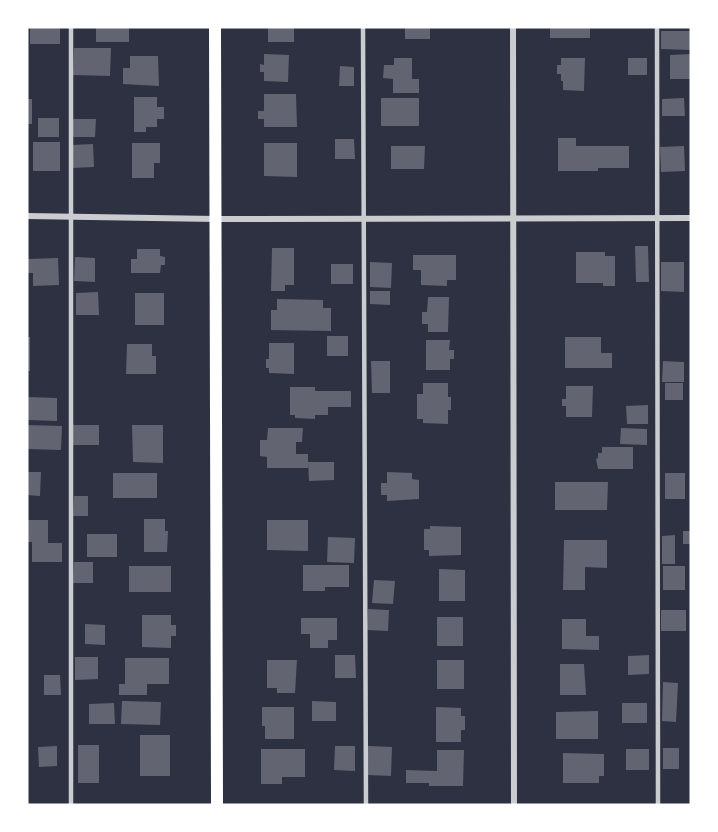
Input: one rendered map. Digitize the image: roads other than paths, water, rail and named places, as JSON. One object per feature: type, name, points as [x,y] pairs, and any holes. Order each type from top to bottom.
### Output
[{"type":"main road","points":[[215,27],[217,805]]},
{"type":"street","points":[[513,27],[514,805]]},
{"type":"street","points":[[27,216],[216,219],[691,218]]},
{"type":"lane","points":[[71,27],[72,805]]},
{"type":"lane","points":[[363,27],[366,805]]},
{"type":"lane","points":[[657,27],[658,805]]}]
